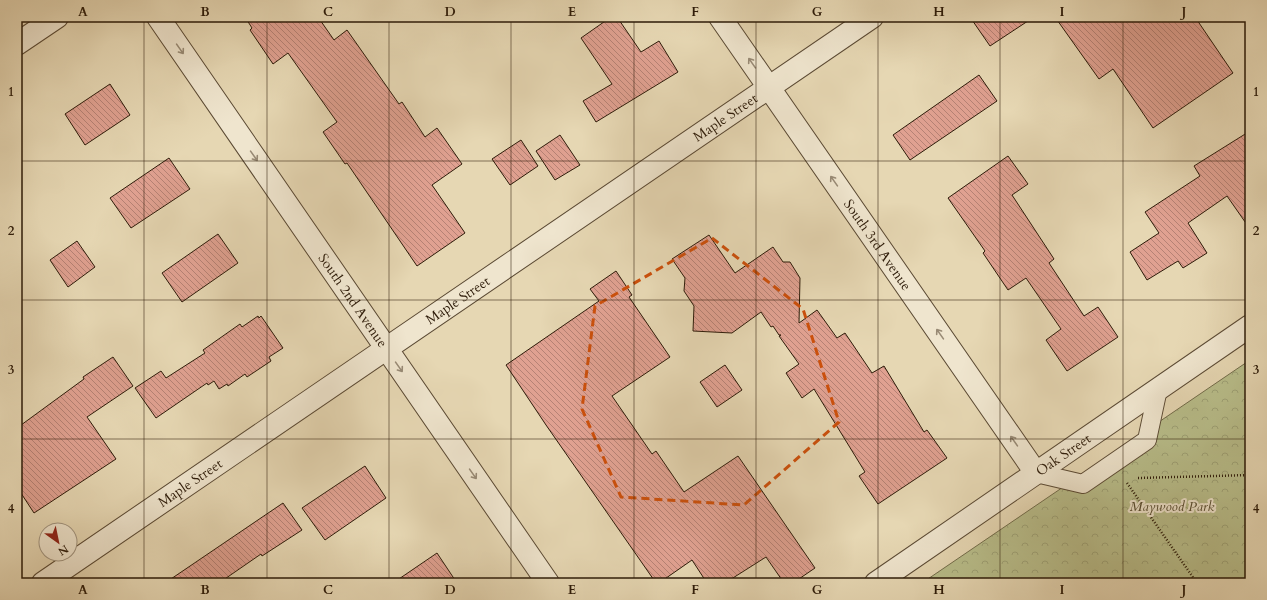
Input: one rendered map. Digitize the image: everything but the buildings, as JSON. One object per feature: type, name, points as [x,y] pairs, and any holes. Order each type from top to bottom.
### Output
[{"type":"street","points":[[17,44],[57,17]]},
{"type":"street","name":"South 2nd Avenue","points":[[158,17],[548,583]]},
{"type":"street","name":"South 3rd Avenue","points":[[720,17],[1036,473]]},
{"type":"street","name":"Maple Street","points":[[43,583],[872,17]]},
{"type":"street","name":"Oak Street","points":[[876,583],[1250,326]]},
{"type":"lane","points":[[1036,473],[1083,484],[1147,440],[1158,389]]},
{"type":"path","points":[[1133,478],[1250,475]]},
{"type":"path","points":[[1127,482],[1197,583]]},
{"type":"highlighted area","points":[[712,238],[803,309],[839,422],[744,505],[621,497],[582,409],[595,306]]},
{"type":"green space","name":"Maywood Park","points":[[1250,360],[1250,583],[922,583]]}]
